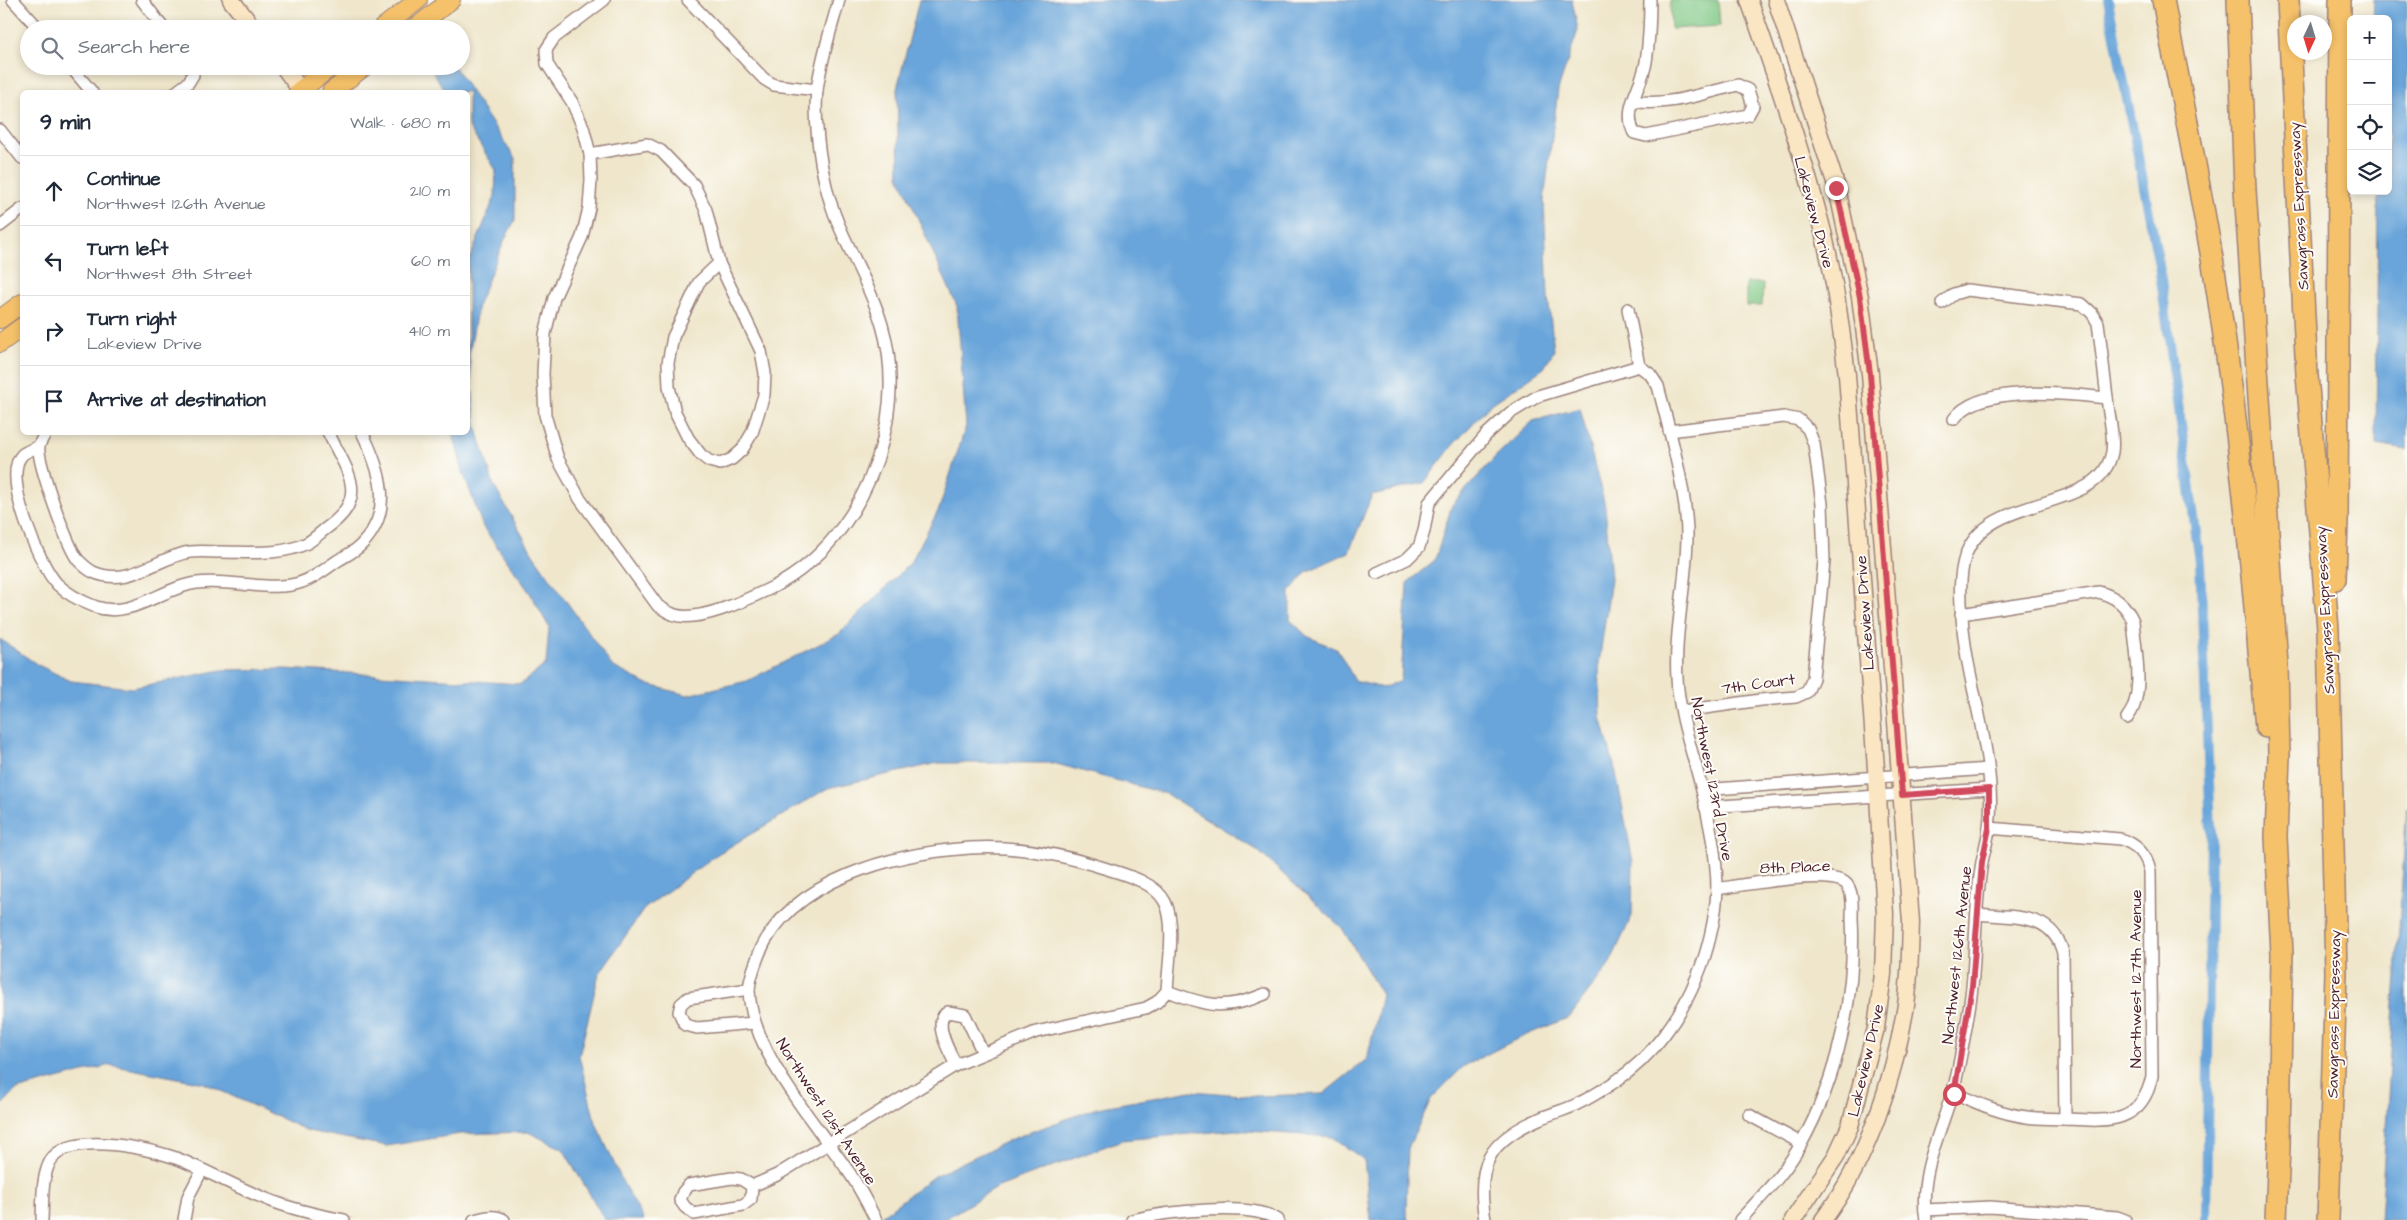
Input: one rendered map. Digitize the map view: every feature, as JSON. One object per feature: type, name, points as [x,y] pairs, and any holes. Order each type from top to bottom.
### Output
[{"type":"highway","points":[[2164,0],[2212,258],[2230,374],[2248,526],[2276,837],[2282,954],[2276,1220]]},
{"type":"highway","points":[[2238,0],[2246,190],[2277,664],[2279,756],[2276,837]]},
{"type":"highway","name":"Sawgrass Expressway","points":[[2288,0],[2307,374],[2328,629],[2336,973],[2328,1220]]},
{"type":"highway","points":[[2328,629],[2335,595],[2337,522],[2340,0]]},
{"type":"main road","points":[[392,20],[418,0]]},
{"type":"main road","points":[[425,20],[451,0]]},
{"type":"main road","points":[[305,90],[322,75]]},
{"type":"main road","points":[[334,90],[353,75]]},
{"type":"main road","points":[[0,319],[20,304]]},
{"type":"main road","points":[[0,344],[20,329]]},
{"type":"street","points":[[14,0],[31,20]]},
{"type":"street","points":[[142,0],[157,20]]},
{"type":"street","points":[[231,0],[247,20]]},
{"type":"street","points":[[604,0],[554,38],[546,50],[547,64],[572,102],[583,127],[590,154],[591,189],[582,237],[554,298],[545,334],[543,374],[546,415],[558,459],[580,499],[658,606],[676,615],[698,614],[734,605],[773,587],[806,565],[832,539],[858,502],[879,456],[888,412],[889,369],[882,326],[868,286],[844,238],[826,186],[819,138],[817,90],[828,37],[839,0]]},
{"type":"street","points":[[688,0],[764,79],[774,85],[817,90]]},
{"type":"street","points":[[1633,101],[1650,104],[1738,85],[1748,90],[1753,106],[1748,115],[1646,136],[1634,132],[1628,120],[1633,101],[1646,65],[1650,0]]},
{"type":"street","name":"Lakeview Drive","points":[[1749,0],[1780,88],[1824,234],[1839,314],[1845,358],[1878,796],[1884,914],[1884,974],[1876,1028],[1850,1126],[1836,1156],[1807,1202],[1793,1220]]},
{"type":"street","name":"Lakeview Drive","points":[[1776,0],[1831,170],[1847,232],[1860,297],[1870,374],[1911,922],[1906,1005],[1882,1105],[1856,1166],[1824,1219]]},
{"type":"street","points":[[78,75],[90,90]]},
{"type":"street","points":[[179,90],[188,83],[191,75]]},
{"type":"street","points":[[290,75],[301,90]]},
{"type":"street","points":[[0,130],[20,155]]},
{"type":"street","points":[[590,154],[647,144],[661,151],[694,185],[706,210],[719,263],[761,351],[765,373],[764,395],[752,433],[742,450],[732,459],[720,464],[709,462],[700,455],[688,438],[676,412],[669,387],[668,363],[673,337],[699,282],[719,263]]},
{"type":"street","points":[[0,226],[20,211]]},
{"type":"street","points":[[1942,303],[1954,294],[1967,290],[2064,300],[2082,304],[2092,313],[2098,324],[2107,398],[2032,392],[1972,402],[1960,410],[1954,419]]},
{"type":"street","points":[[1378,573],[1407,559],[1419,546],[1429,503],[1487,434],[1510,413],[1538,396],[1639,366],[1628,309]]},
{"type":"street","name":"Northwest 123rd Drive","points":[[1485,1220],[1482,1201],[1483,1177],[1490,1157],[1500,1140],[1539,1119],[1578,1104],[1618,1080],[1648,1054],[1678,1017],[1698,976],[1710,934],[1717,889],[1702,790],[1677,679],[1677,644],[1686,572],[1687,532],[1670,431],[1658,386],[1650,374],[1639,366]]},
{"type":"street","name":"Northwest 126th Avenue","points":[[1925,1215],[1925,1186],[1929,1160],[1954,1094],[1970,1002],[1982,862],[1989,828],[1988,769],[1985,744],[1968,671],[1962,614],[1961,571],[1971,543],[1979,532],[1996,520],[2018,510],[2078,491],[2101,476],[2112,452],[2107,398]]},
{"type":"street","name":"7th Court","points":[[1670,431],[1784,417],[1799,420],[1808,429],[1814,444],[1822,504],[1824,561],[1813,678],[1808,692],[1796,697],[1683,711]]},
{"type":"street","points":[[44,435],[39,446],[41,461],[67,540],[79,560],[93,572],[112,576],[135,575],[174,556],[192,552],[285,550],[308,542],[343,517],[352,502],[353,490],[349,476],[329,435]]},
{"type":"street","points":[[39,446],[22,455],[18,465],[16,489],[41,559],[57,584],[76,598],[98,607],[116,610],[150,601],[196,583],[219,582],[289,586],[305,582],[362,546],[375,528],[380,512],[382,479],[363,435]]},
{"type":"street","points":[[1854,478],[1878,478]]},
{"type":"street","points":[[1962,614],[2099,592],[2111,595],[2122,602],[2129,611],[2133,621],[2138,695],[2134,709],[2127,718]]},
{"type":"street","points":[[1702,790],[1988,769]]},
{"type":"street","points":[[1705,807],[1989,789]]},
{"type":"street","name":"Northwest 127th Avenue","points":[[1989,828],[2120,839],[2131,842],[2147,858],[2150,871],[2152,1076],[2150,1088],[2137,1107],[2120,1118],[2103,1122],[2065,1119]]},
{"type":"street","points":[[752,1186],[777,1175],[956,1065],[1036,1032],[1146,1008],[1157,1002],[1167,991],[1170,921],[1166,903],[1156,889],[1115,871],[1067,856],[1014,849],[970,848],[928,853],[877,865],[843,877],[811,894],[786,912],[766,937],[749,989],[688,998],[681,1004],[679,1012],[685,1025],[697,1028],[754,1023]]},
{"type":"street","name":"8th Place","points":[[1717,889],[1772,881],[1831,877],[1845,883],[1851,894],[1853,928],[1852,963],[1837,1050],[1821,1102],[1801,1143]]},
{"type":"street","points":[[1954,1094],[2007,1113],[2026,1117],[2065,1119],[2063,953],[2060,943],[2046,925],[2035,921],[1977,914]]},
{"type":"street","name":"Northwest 121st Avenue","points":[[749,989],[754,1023],[766,1049],[828,1144],[847,1169],[873,1215]]},
{"type":"street","points":[[1167,991],[1205,1004],[1226,1005],[1241,1004],[1264,994]]},
{"type":"street","points":[[956,1065],[941,1026],[943,1016],[948,1012],[964,1014],[983,1053]]},
{"type":"street","points":[[1740,1220],[1784,1171],[1801,1143],[1749,1115]]},
{"type":"street","points":[[42,1220],[45,1177],[51,1160],[61,1150],[90,1144],[117,1145],[171,1157],[264,1198],[300,1210],[344,1220]]},
{"type":"street","points":[[184,1220],[188,1197],[202,1170]]},
{"type":"street","points":[[732,1178],[741,1179],[752,1186],[751,1198],[743,1205],[694,1214],[685,1208],[680,1200],[683,1192],[689,1185],[732,1178]]},
{"type":"street","points":[[1807,1202],[1824,1219]]},
{"type":"street","points":[[1925,1215],[1990,1207],[2061,1216],[2117,1216],[2125,1220]]},
{"type":"street","points":[[1132,1220],[1154,1215],[1204,1210],[1260,1211],[1278,1220]]},
{"type":"street","points":[[474,1220],[488,1216],[504,1220]]},
{"type":"green space","points":[[1670,0],[1718,0],[1720,26],[1671,29]]},
{"type":"green space","points":[[1746,283],[1763,283],[1762,306],[1746,306]]},
{"type":"water","points":[[919,0],[1572,0],[1578,30],[1558,90],[1544,200],[1548,296],[1554,350],[1544,368],[1490,405],[1454,444],[1424,483],[1372,495],[1349,552],[1306,572],[1290,591],[1290,620],[1307,636],[1338,650],[1355,681],[1383,688],[1401,680],[1407,583],[1435,560],[1452,505],[1496,456],[1533,421],[1580,408],[1605,506],[1611,579],[1599,663],[1601,717],[1616,773],[1633,862],[1632,916],[1610,963],[1570,1017],[1519,1038],[1464,1066],[1431,1099],[1408,1148],[1406,1209],[1408,1220],[1371,1220],[1364,1160],[1332,1137],[1235,1130],[1122,1140],[996,1188],[943,1220],[876,1220],[934,1176],[1014,1138],[1097,1108],[1191,1091],[1255,1096],[1323,1094],[1367,1059],[1382,995],[1342,928],[1257,850],[1166,794],[1053,763],[938,763],[828,788],[716,855],[644,909],[599,974],[579,1056],[595,1121],[623,1183],[644,1220],[605,1220],[563,1149],[528,1132],[460,1134],[387,1146],[308,1131],[204,1083],[110,1065],[16,1090],[0,1107],[0,639],[38,665],[71,681],[132,688],[221,670],[286,669],[521,684],[546,664],[549,627],[530,593],[483,527],[463,472],[454,435],[470,435],[470,365],[476,426],[494,486],[533,554],[612,666],[646,684],[687,695],[747,681],[839,634],[911,562],[939,509],[966,426],[957,306],[899,176],[897,89]]},
{"type":"water","points":[[2374,0],[2407,0],[2407,450],[2376,445],[2378,195],[2392,195],[2392,15],[2373,15]]},
{"type":"water","points":[[435,75],[460,75],[470,90],[445,90]]},
{"type":"water","points":[[470,90],[515,158],[515,220],[504,241],[478,304],[470,349],[470,258],[495,196],[496,170],[470,129]]},
{"type":"water","points":[[2407,808],[2407,1220],[2380,1220],[2405,835]]},
{"type":"waterway","points":[[2108,0],[2159,265],[2200,562],[2211,830],[2206,1220]]},
{"type":"route","points":[[1836,188],[1860,297],[1870,374],[1902,795],[1989,789],[1989,828],[1982,862],[1972,986],[1954,1094]]}]
